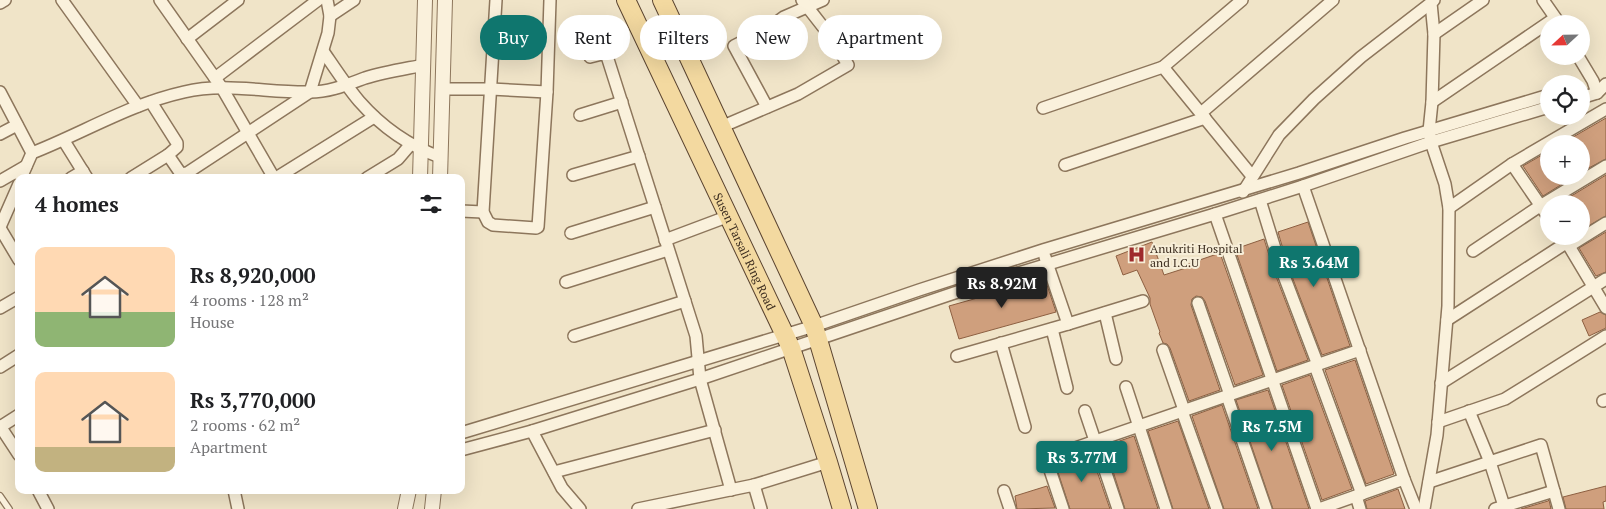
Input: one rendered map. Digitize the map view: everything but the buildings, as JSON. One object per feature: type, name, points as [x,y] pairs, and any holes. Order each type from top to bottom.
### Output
[{"type":"main road","name":"Susen Tarsali Ring Road","points":[[626,0],[788,341],[842,509]]},
{"type":"main road","points":[[662,0],[816,332],[868,509]]},
{"type":"street","points":[[0,3],[5,0]]},
{"type":"street","points":[[62,0],[138,106]]},
{"type":"street","points":[[160,0],[222,88],[273,174]]},
{"type":"street","points":[[188,39],[238,0]]},
{"type":"street","points":[[215,78],[318,0]]},
{"type":"street","points":[[188,174],[247,132],[310,92],[328,34],[330,16],[327,0]]},
{"type":"street","points":[[330,16],[354,0]]},
{"type":"street","points":[[419,174],[416,147],[424,65],[426,0]]},
{"type":"street","points":[[440,174],[445,0]]},
{"type":"street","points":[[496,0],[483,212],[488,222],[493,225],[519,228],[538,226],[547,92],[550,0]]},
{"type":"street","points":[[767,107],[734,46],[769,28],[805,3],[823,0]]},
{"type":"street","points":[[1043,108],[1163,67],[1242,0]]},
{"type":"street","points":[[1065,165],[1203,115],[1278,46],[1333,0]]},
{"type":"street","points":[[1434,34],[1483,0]]},
{"type":"street","points":[[1543,0],[1553,15]]},
{"type":"street","points":[[1424,509],[1438,422],[1442,383],[1447,320],[1449,208],[1445,184],[1430,136],[1434,34],[1433,2]]},
{"type":"street","points":[[1240,206],[1243,190],[1279,135],[1314,99],[1361,57],[1433,2]]},
{"type":"street","points":[[720,127],[798,94],[848,65],[834,41],[805,3]]},
{"type":"street","points":[[1432,102],[1540,32]]},
{"type":"street","points":[[323,51],[358,99],[374,117],[416,147],[440,157]]},
{"type":"street","points":[[608,60],[696,336],[700,378],[731,490]]},
{"type":"street","points":[[23,174],[32,153],[64,141],[138,106],[185,91],[222,88],[310,92],[333,90],[348,86],[364,78],[424,65]]},
{"type":"street","points":[[1583,65],[1593,81],[1597,93]]},
{"type":"street","points":[[1163,67],[1252,176]]},
{"type":"street","points":[[1590,82],[1606,82]]},
{"type":"street","points":[[1590,95],[1597,93],[1606,82]]},
{"type":"street","points":[[442,89],[547,92]]},
{"type":"street","points":[[0,92],[32,153]]},
{"type":"street","points":[[465,449],[532,431],[700,378],[788,341],[816,332],[975,286],[1303,186],[1430,136],[1540,98]]},
{"type":"street","points":[[137,174],[168,155],[177,147],[177,143],[151,102]]},
{"type":"street","points":[[580,115],[622,102]]},
{"type":"street","points":[[816,332],[919,290],[1043,250],[1430,136],[1540,109]]},
{"type":"street","points":[[1449,208],[1512,164],[1606,109]]},
{"type":"street","points":[[281,174],[374,117]]},
{"type":"street","points":[[0,134],[17,124]]},
{"type":"street","points":[[64,141],[85,174]]},
{"type":"street","points":[[374,174],[416,147]]},
{"type":"street","points":[[168,155],[181,174]]},
{"type":"street","points":[[574,175],[639,156]]},
{"type":"street","points":[[1473,251],[1540,206],[1512,164]]},
{"type":"street","points":[[0,181],[26,166]]},
{"type":"street","points":[[1558,195],[1606,166]]},
{"type":"street","points":[[1303,186],[1416,509]]},
{"type":"street","points":[[1,224],[15,193]]},
{"type":"street","points":[[1260,200],[1281,268],[1316,365],[1359,495],[1360,509]]},
{"type":"street","points":[[571,233],[655,207]]},
{"type":"street","points":[[465,211],[483,212]]},
{"type":"street","points":[[1,224],[15,212]]},
{"type":"street","points":[[1215,214],[1318,509],[1404,478]]},
{"type":"street","points":[[566,282],[667,245],[729,216]]},
{"type":"street","points":[[1590,231],[1606,223]]},
{"type":"street","points":[[1,224],[15,252]]},
{"type":"street","points":[[1447,320],[1561,245]]},
{"type":"street","points":[[1568,245],[1606,308]]},
{"type":"street","points":[[1043,250],[1068,324]]},
{"type":"street","points":[[1442,383],[1606,279]]},
{"type":"street","points":[[0,308],[15,299]]},
{"type":"street","points":[[574,336],[685,301]]},
{"type":"street","points":[[957,356],[1142,301]]},
{"type":"street","points":[[1198,303],[1266,509]]},
{"type":"street","points":[[1105,313],[1116,359]]},
{"type":"street","points":[[1052,329],[1067,388]]},
{"type":"street","points":[[1438,422],[1505,399],[1606,336]]},
{"type":"street","points":[[465,432],[698,361],[788,341]]},
{"type":"street","points":[[1001,343],[1025,426]]},
{"type":"street","points":[[1163,350],[1217,509]]},
{"type":"street","points":[[1063,509],[1046,458],[1360,350]]},
{"type":"street","points":[[0,367],[15,358]]},
{"type":"street","points":[[1126,387],[1166,509]]},
{"type":"street","points":[[1085,411],[1118,509]]},
{"type":"street","points":[[1469,411],[1490,462],[1500,507],[1554,491]]},
{"type":"street","points":[[15,417],[0,426],[15,449]]},
{"type":"street","points":[[554,472],[715,430]]},
{"type":"street","points":[[532,431],[562,488],[580,509]]},
{"type":"street","points":[[1429,482],[1541,445],[1559,509]]},
{"type":"street","points":[[638,509],[754,485],[828,462]]},
{"type":"street","points":[[754,485],[761,509]]},
{"type":"street","points":[[1004,491],[1010,509]]},
{"type":"street","points":[[40,494],[48,509]]},
{"type":"street","points":[[235,494],[238,509]]},
{"type":"street","points":[[405,509],[408,494]]},
{"type":"street","points":[[432,509],[434,494]]},
{"type":"lane","points":[[0,496],[8,509]]},
{"type":"place","name":"Anukriti Hospital and I.C.U","points":[[1136,255]]}]
